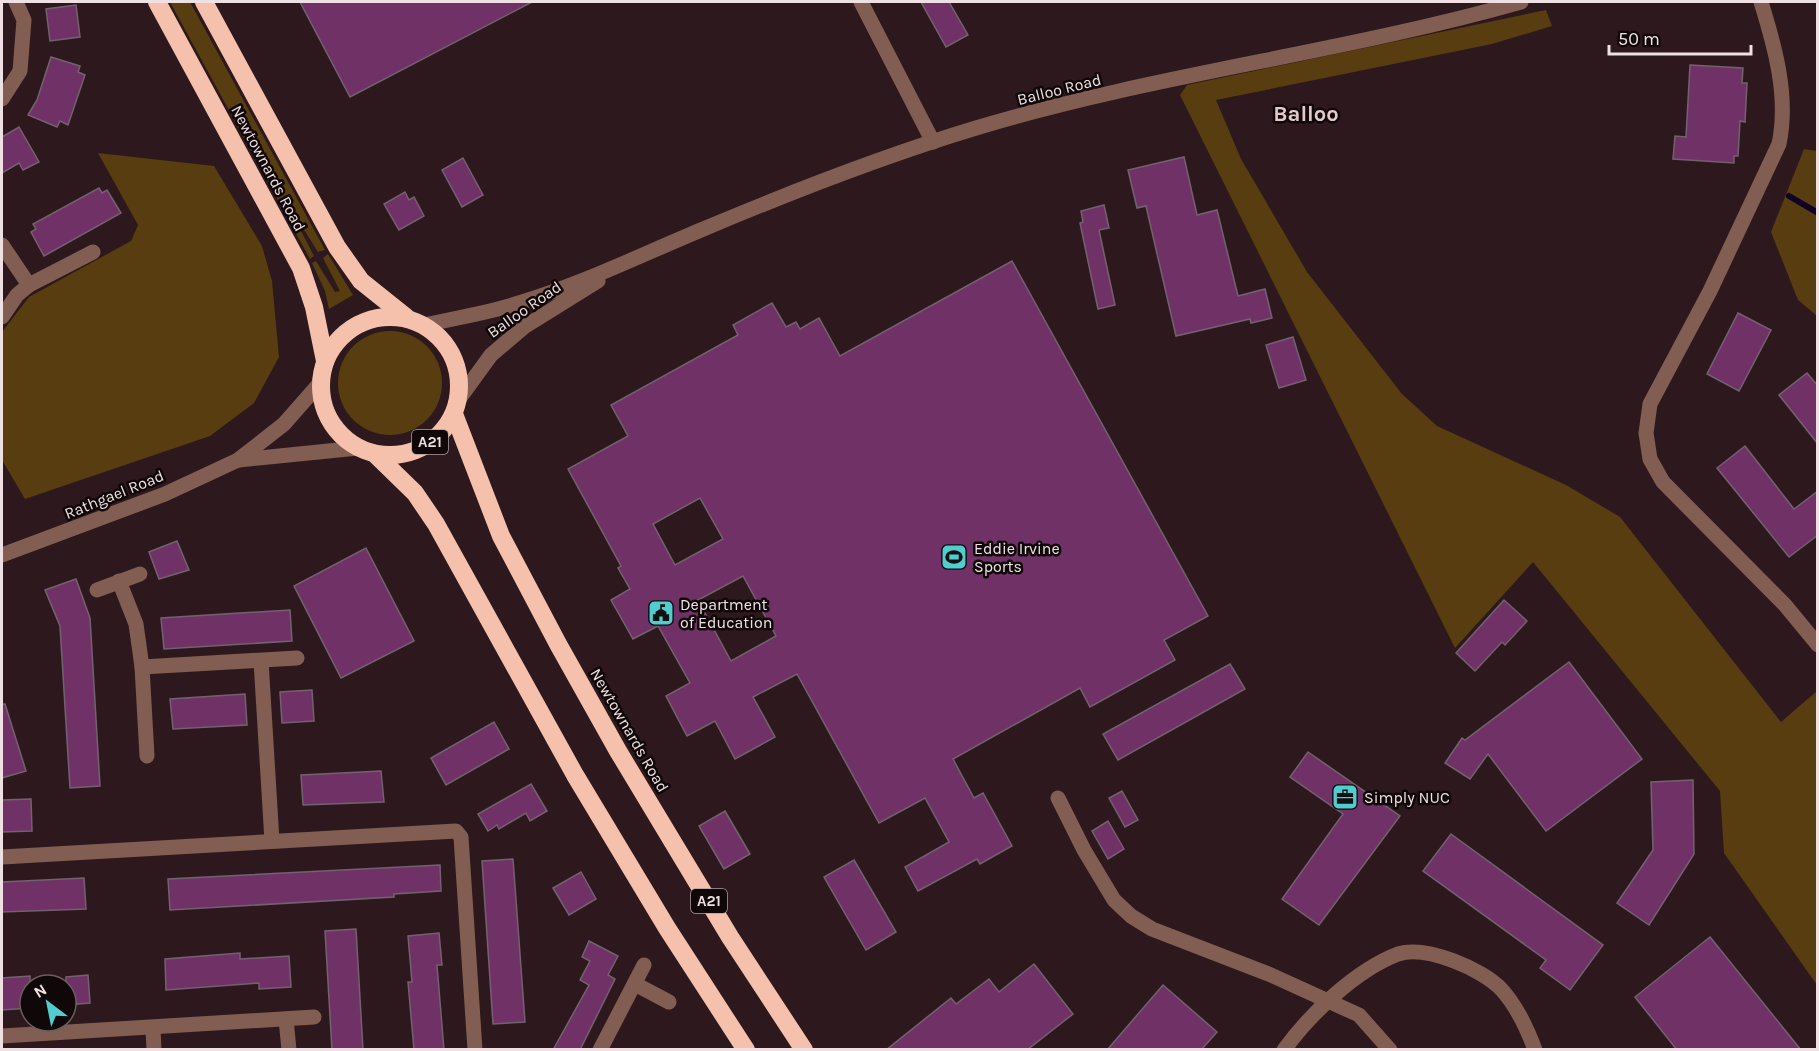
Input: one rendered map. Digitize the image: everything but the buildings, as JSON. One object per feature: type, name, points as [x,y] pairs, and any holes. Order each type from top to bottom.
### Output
[{"type":"highway","name":"Newtownards Road","points":[[157,2],[300,268],[314,307],[325,360]]},
{"type":"highway","name":"Newtownards Road","points":[[204,2],[337,247],[361,281],[415,321]]},
{"type":"highway","points":[[415,321],[387,316],[367,320],[349,329],[335,343],[325,360],[320,382],[322,405],[332,425],[344,438],[367,451],[415,493],[436,524],[581,785],[666,928],[746,1050]]},
{"type":"highway","name":"A21","points":[[367,451],[399,455],[422,448],[440,434],[456,406],[458,374],[450,349],[438,335],[415,321]]},
{"type":"highway","name":"Newtownards Road","points":[[456,406],[501,536],[558,644],[618,751],[724,927],[804,1050]]},
{"type":"street","points":[[2,99],[20,71],[24,20],[16,2]]},
{"type":"street","points":[[861,2],[933,142]]},
{"type":"street","name":"Balloo Road","points":[[415,321],[521,302],[624,265],[786,195],[978,127],[1171,79],[1338,47],[1521,2]]},
{"type":"street","points":[[1761,2],[1775,47],[1784,121],[1779,144],[1710,291],[1650,404],[1646,433],[1650,459],[1663,482],[1785,605],[1818,645]]},
{"type":"street","points":[[2,245],[29,285]]},
{"type":"street","points":[[2,317],[17,295],[29,285],[93,252]]},
{"type":"street","name":"Balloo Road","points":[[456,406],[490,355],[524,327],[624,265]]},
{"type":"street","name":"Rathgael Road","points":[[2,555],[165,494],[238,460],[284,424],[320,382]]},
{"type":"street","name":"Rathgael Road","points":[[238,460],[367,451]]},
{"type":"street","points":[[97,590],[140,574]]},
{"type":"street","points":[[119,581],[136,624],[142,667],[147,756]]},
{"type":"street","points":[[142,667],[297,658]]},
{"type":"street","points":[[261,660],[272,841]]},
{"type":"street","points":[[1058,798],[1084,850],[1114,900],[1131,916],[1152,929],[1271,975],[1359,1015],[1390,1050]]},
{"type":"street","points":[[2,857],[456,831],[461,837],[475,1050]]},
{"type":"street","points":[[1284,1050],[1300,1027],[1328,1001],[1370,970],[1399,954],[1423,951],[1456,961],[1501,988],[1523,1019],[1535,1050]]},
{"type":"street","points":[[600,1050],[644,965]]},
{"type":"street","points":[[635,984],[669,1002]]},
{"type":"street","points":[[2,1036],[153,1029],[314,1017]]},
{"type":"street","points":[[286,1019],[289,1050]]},
{"type":"street","points":[[153,1029],[154,1050]]},
{"type":"shaded area","points":[[170,2],[190,2],[325,250],[318,252],[284,198],[314,256],[310,259]]},
{"type":"shaded area","points":[[1546,10],[1552,26],[1492,44],[1216,100],[1241,159],[1307,272],[1402,394],[1437,426],[1566,485],[1620,517],[1781,722],[1817,691],[1817,985],[1724,853],[1720,791],[1533,562],[1455,648],[1180,95],[1187,85]]},
{"type":"shaded area","points":[[1804,149],[1817,151],[1817,316],[1798,300],[1771,232]]},
{"type":"shaded area","points":[[98,153],[214,166],[262,246],[272,281],[279,357],[254,403],[210,436],[25,499],[2,460],[2,332],[29,297],[131,241],[138,225]]},
{"type":"shaded area","points":[[328,254],[353,295],[329,309],[325,291],[312,263],[316,261],[335,292],[340,291],[323,258]]},
{"type":"shaded area","points":[[390,331],[410,335],[427,346],[438,363],[442,383],[438,403],[427,420],[410,431],[390,435],[370,431],[353,420],[342,403],[338,383],[342,363],[353,346],[370,335]]},
{"type":"waterway","points":[[1789,196],[1818,213]]},
{"type":"place","name":"Eddie Irvine Sports","points":[[954,557]]},
{"type":"place","name":"Department of Education","points":[[661,613]]},
{"type":"place","name":"Simply NUC","points":[[1345,797]]},
{"type":"district","name":"Balloo","points":[[1306,113]]}]
